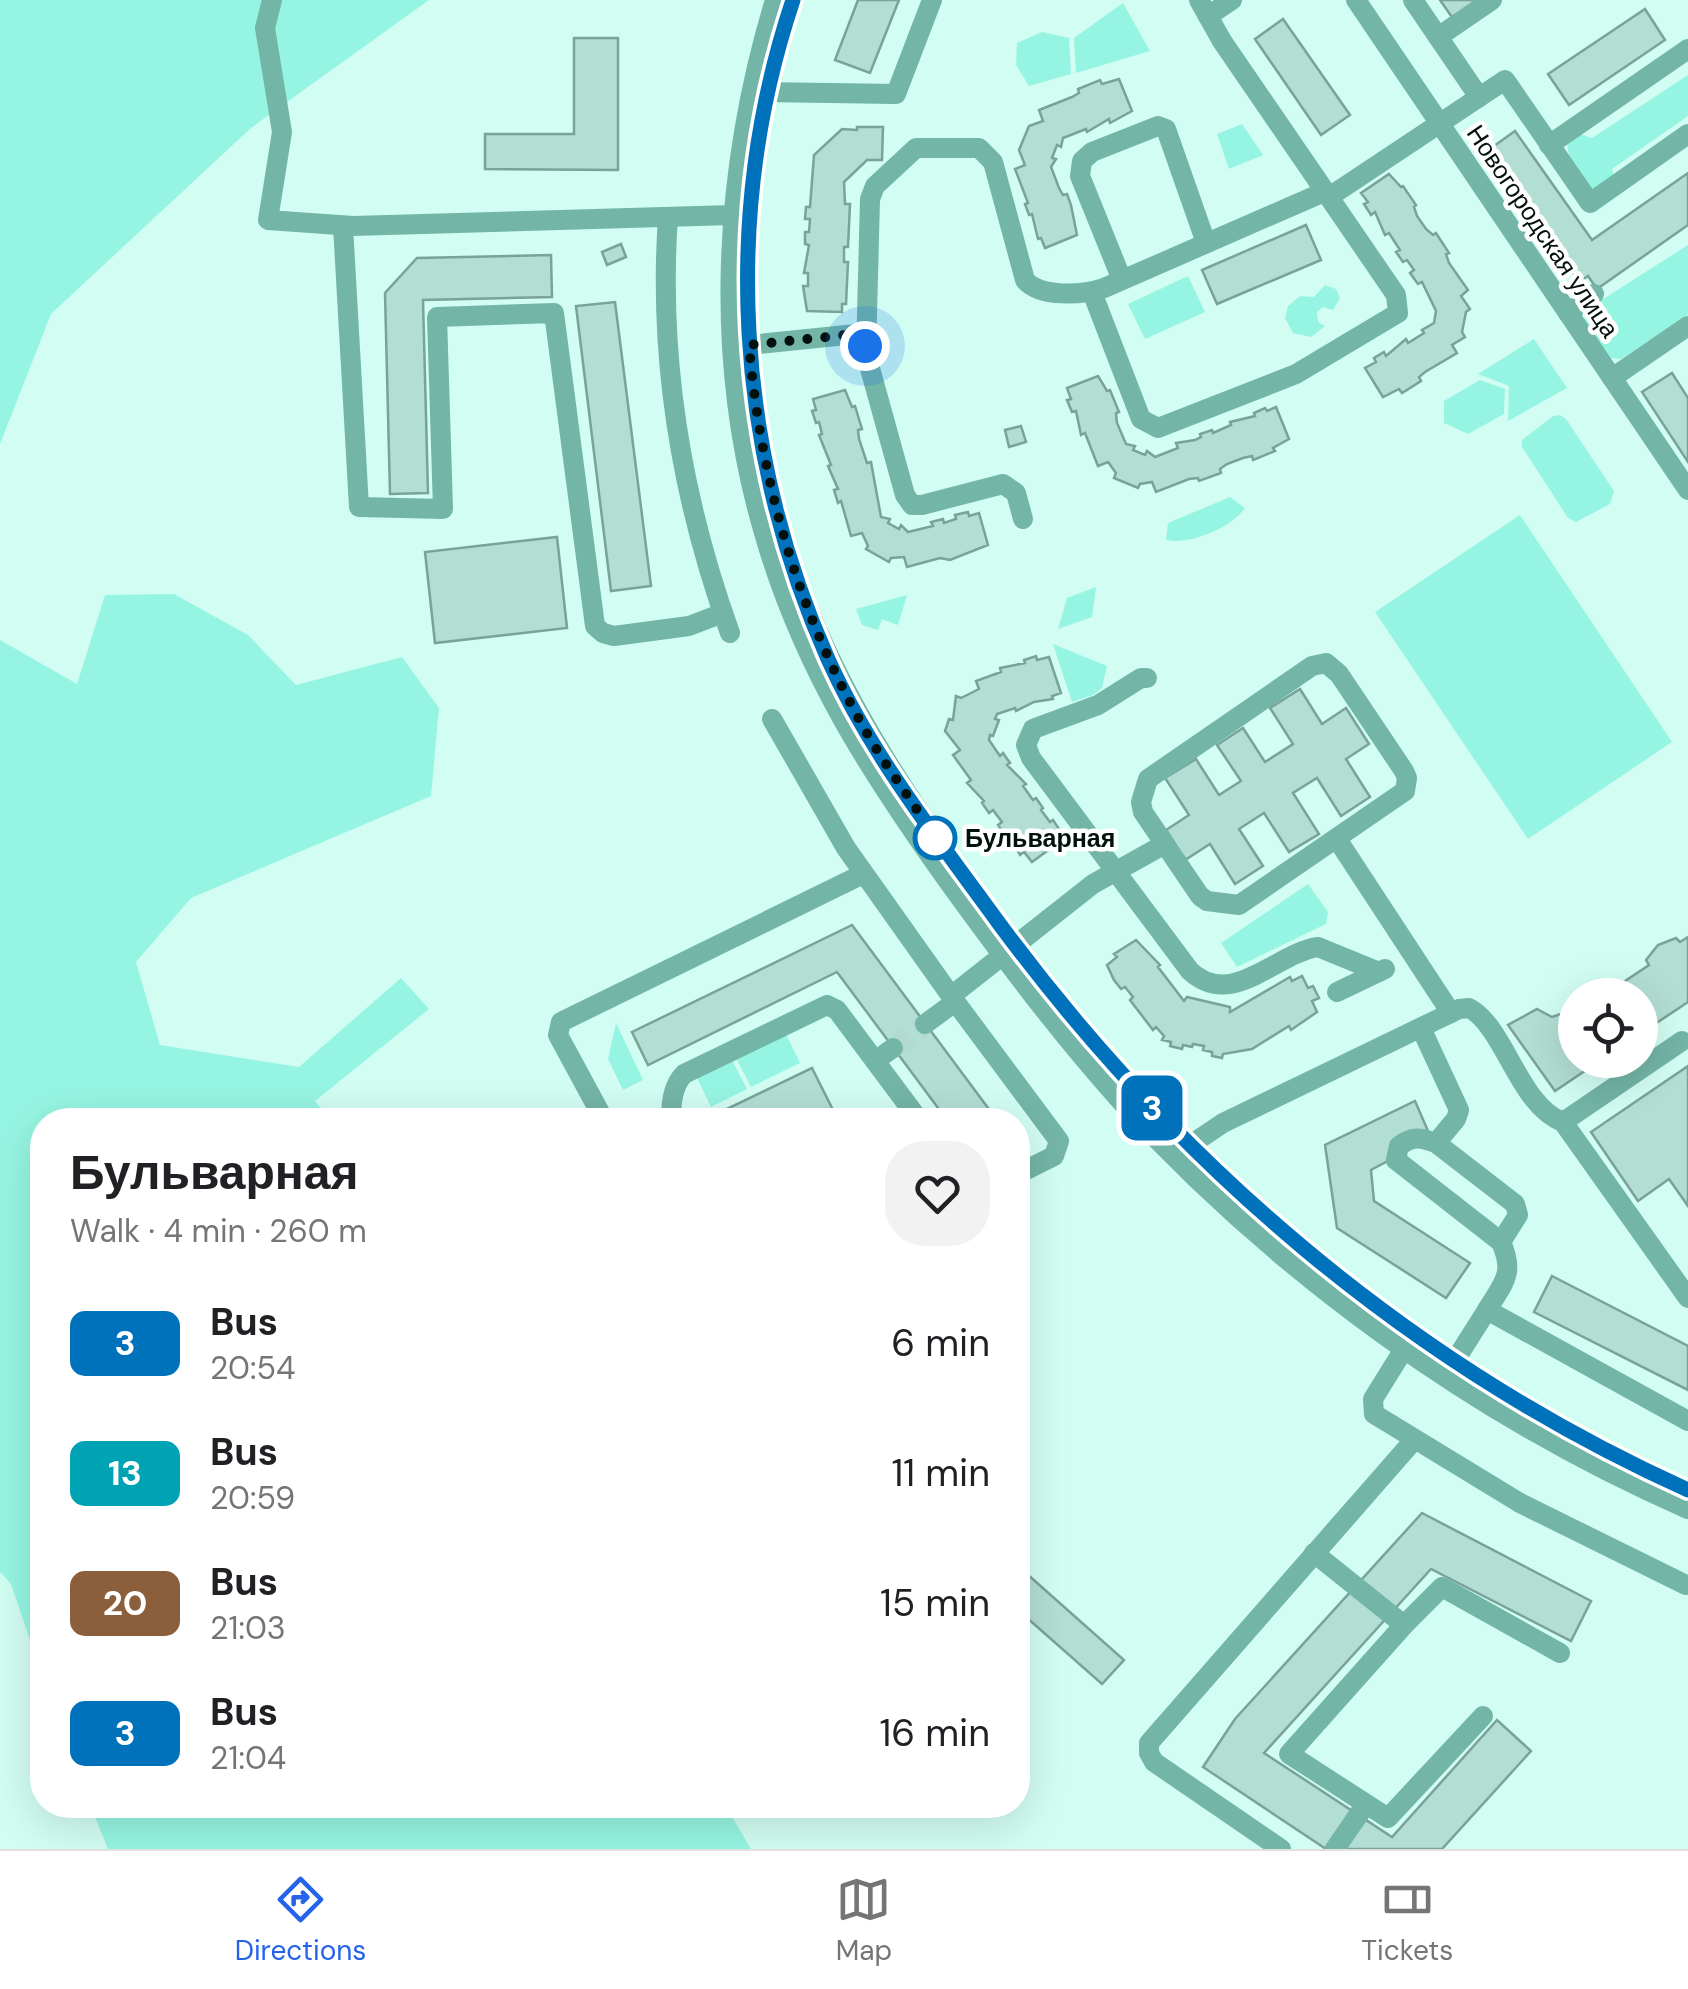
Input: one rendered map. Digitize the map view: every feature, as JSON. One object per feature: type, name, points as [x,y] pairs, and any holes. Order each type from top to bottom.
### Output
[{"type":"street","points":[[272,0],[265,28],[282,132],[268,220],[343,226],[732,215]]},
{"type":"street","points":[[741,346],[759,92],[774,0]]},
{"type":"street","points":[[793,0],[738,159],[732,215],[741,346],[768,482],[795,570],[829,661],[900,785],[1008,950],[1076,1023],[1181,1150],[1409,1342],[1593,1464],[1688,1508]]},
{"type":"street","points":[[759,92],[896,94],[932,0]]},
{"type":"street","points":[[1092,292],[1142,418],[1148,425],[1163,427],[1286,378],[1392,319],[1398,310],[1396,295],[1204,8],[1232,0]]},
{"type":"street","name":"Новогородская улица","points":[[1356,0],[1688,490]]},
{"type":"street","points":[[1413,0],[1478,97]]},
{"type":"street","points":[[1438,37],[1492,0]]},
{"type":"street","points":[[1549,145],[1688,49]]},
{"type":"street","points":[[1023,520],[1016,493],[1003,484],[922,506],[908,502],[869,369],[866,333],[871,194],[874,186],[908,154],[922,147],[969,146],[985,152],[993,162],[1028,285],[1037,290],[1092,292],[1326,195],[1504,80],[1590,203],[1688,134]]},
{"type":"street","points":[[1122,280],[1080,176],[1082,161],[1092,152],[1158,126],[1166,129],[1206,243]]},
{"type":"street","points":[[343,226],[358,507],[443,509],[438,317],[554,313],[592,622],[603,633],[614,636],[726,623],[690,508],[674,422],[666,335],[668,216]]},
{"type":"street","points":[[1568,312],[1594,294]]},
{"type":"street","points":[[741,346],[866,333]]},
{"type":"street","points":[[1612,378],[1685,334]]},
{"type":"street","points":[[1326,664],[1339,674],[1407,778],[1401,796],[1233,906],[1200,896],[1165,844],[1143,812],[1141,802],[1153,773],[1312,666],[1326,664]]},
{"type":"street","points":[[1147,678],[1140,678],[1090,708],[1040,725],[1027,738],[1028,752],[1114,873],[1201,980],[1234,985],[1318,947],[1385,969],[1338,992]]},
{"type":"street","points":[[772,719],[863,874],[1059,1142],[1054,1156],[1030,1168]]},
{"type":"street","points":[[1337,838],[1451,1013]]},
{"type":"street","points":[[925,1024],[1008,950],[1093,884],[1165,844]]},
{"type":"street","points":[[598,1108],[558,1035],[561,1022],[863,874]]},
{"type":"street","points":[[671,1108],[677,1083],[684,1074],[823,1006],[834,1006],[910,1108]]},
{"type":"street","points":[[1181,1150],[1223,1123],[1468,1008],[1476,1012],[1542,1109],[1563,1122],[1688,1298]]},
{"type":"street","points":[[1421,1028],[1457,1101],[1458,1110],[1436,1143]]},
{"type":"street","points":[[1563,1122],[1682,1041]]},
{"type":"street","points":[[875,1061],[893,1048]]},
{"type":"street","points":[[1450,1368],[1509,1274],[1508,1258],[1501,1242],[1396,1160],[1399,1146],[1409,1138],[1421,1137],[1436,1143],[1515,1204],[1518,1215],[1501,1242]]},
{"type":"street","points":[[1487,1310],[1688,1421]]},
{"type":"street","points":[[1409,1342],[1373,1399],[1374,1414],[1561,1524],[1686,1585]]},
{"type":"street","points":[[1450,1368],[1688,1490]]},
{"type":"street","points":[[1281,1849],[1154,1762],[1148,1747],[1150,1738],[1414,1440]]},
{"type":"street","points":[[1314,1554],[1404,1625]]},
{"type":"street","points":[[1483,1716],[1388,1818],[1289,1754],[1442,1586],[1560,1652]]},
{"type":"street","points":[[1335,1849],[1366,1804]]},
{"type":"green space","points":[[0,0],[429,0],[251,128],[51,314],[0,444]]},
{"type":"green space","points":[[1123,3],[1150,51],[1076,73],[1074,38]]},
{"type":"green space","points":[[1042,32],[1069,38],[1071,74],[1029,86],[1016,65],[1017,43]]},
{"type":"green space","points":[[1688,75],[1688,116],[1612,169],[1615,179],[1611,185],[1591,189],[1569,157],[1567,141],[1580,134],[1592,138]]},
{"type":"green space","points":[[1242,124],[1263,155],[1229,169],[1217,134]]},
{"type":"green space","points":[[1688,245],[1688,315],[1621,359],[1609,358],[1583,321],[1586,310]]},
{"type":"green space","points":[[1188,276],[1205,312],[1145,339],[1128,304]]},
{"type":"green space","points":[[1325,285],[1336,289],[1340,298],[1333,310],[1323,307],[1317,312],[1318,322],[1325,326],[1311,337],[1293,333],[1285,318],[1288,306],[1300,296],[1314,297]]},
{"type":"green space","points":[[1534,339],[1567,388],[1508,421],[1509,386],[1478,374]]},
{"type":"green space","points":[[1480,380],[1505,389],[1504,414],[1468,434],[1444,423],[1444,401]]},
{"type":"green space","points":[[1560,415],[1614,491],[1610,504],[1576,522],[1568,518],[1522,447],[1522,440],[1553,416]]},
{"type":"green space","points":[[1230,497],[1245,508],[1230,522],[1198,537],[1166,540],[1168,523]]},
{"type":"green space","points":[[1520,515],[1672,742],[1528,839],[1375,612]]},
{"type":"green space","points":[[1096,587],[1092,617],[1058,629],[1067,598]]},
{"type":"green space","points":[[174,594],[248,635],[296,685],[402,657],[439,708],[431,796],[191,898],[136,962],[160,1045],[299,1067],[401,978],[429,1009],[315,1101],[321,1108],[30,1108],[30,1640],[11,1584],[0,1572],[0,640],[77,684],[105,595]]},
{"type":"green space","points":[[907,595],[898,625],[882,619],[878,630],[862,625],[856,609]]},
{"type":"green space","points":[[1053,644],[1107,666],[1102,688],[1072,702]]},
{"type":"green space","points":[[1308,884],[1328,912],[1326,924],[1237,967],[1221,943]]},
{"type":"green space","points":[[616,1023],[643,1080],[623,1090],[608,1059]]},
{"type":"green space","points":[[786,1034],[800,1063],[751,1087],[736,1058]]},
{"type":"green space","points":[[732,1060],[747,1089],[711,1107],[697,1078]]},
{"type":"green space","points":[[95,1818],[733,1818],[751,1849],[108,1849]]},
{"type":"building","points":[[858,0],[899,0],[870,73],[835,60]]},
{"type":"building","points":[[1440,0],[1483,0],[1454,20]]},
{"type":"building","points":[[1645,9],[1665,40],[1569,105],[1548,74]]},
{"type":"building","points":[[1283,19],[1350,115],[1321,135],[1255,39]]},
{"type":"building","points":[[574,38],[618,38],[618,170],[485,169],[485,134],[574,134]]},
{"type":"building","points":[[1119,79],[1132,111],[1087,132],[1086,129],[1063,138],[1061,147],[1057,145],[1051,167],[1063,195],[1067,194],[1077,235],[1045,248],[1038,239],[1015,169],[1025,165],[1019,150],[1029,126],[1043,121],[1039,110],[1072,97],[1079,93],[1078,89],[1100,80],[1102,84]]},
{"type":"building","points":[[883,127],[882,160],[867,160],[844,182],[845,204],[850,204],[848,247],[844,247],[844,262],[848,262],[846,304],[842,304],[842,312],[807,311],[803,286],[808,286],[808,273],[804,273],[809,245],[805,244],[805,232],[809,232],[810,219],[805,219],[806,207],[810,207],[814,155],[842,129]]},
{"type":"building","points":[[1515,131],[1592,240],[1688,173],[1688,225],[1597,289],[1588,276],[1579,282],[1487,151]]},
{"type":"building","points":[[1389,174],[1403,186],[1416,205],[1417,216],[1426,229],[1436,233],[1449,253],[1449,263],[1468,290],[1461,296],[1470,309],[1462,332],[1465,337],[1452,345],[1457,353],[1425,372],[1419,377],[1421,381],[1402,393],[1399,389],[1383,397],[1365,368],[1384,352],[1386,356],[1406,339],[1408,343],[1424,333],[1422,330],[1434,323],[1436,311],[1422,282],[1418,284],[1410,273],[1414,270],[1396,252],[1400,250],[1389,233],[1385,235],[1375,212],[1371,215],[1364,204],[1368,202],[1361,193]]},
{"type":"building","points":[[1306,225],[1321,260],[1217,304],[1202,270]]},
{"type":"building","points":[[621,244],[626,257],[607,265],[602,252]]},
{"type":"building","points":[[551,255],[552,297],[423,300],[428,493],[390,494],[385,293],[417,258]]},
{"type":"building","points":[[615,302],[651,586],[611,591],[576,306]]},
{"type":"building","points":[[1672,373],[1688,398],[1688,462],[1642,392]]},
{"type":"building","points":[[1098,376],[1110,390],[1126,444],[1145,455],[1147,451],[1155,457],[1178,448],[1176,443],[1195,440],[1212,430],[1213,433],[1265,408],[1267,411],[1276,407],[1289,439],[1273,448],[1275,451],[1227,464],[1220,469],[1221,473],[1199,481],[1189,479],[1156,492],[1152,482],[1138,488],[1114,478],[1116,473],[1108,462],[1098,466],[1085,433],[1081,435],[1076,411],[1072,412],[1067,400],[1071,399],[1067,388]]},
{"type":"building","points":[[845,390],[862,429],[858,430],[859,439],[867,463],[871,462],[881,517],[908,532],[933,526],[931,522],[956,519],[955,515],[979,513],[988,545],[950,560],[940,558],[907,567],[904,557],[891,558],[889,562],[866,549],[862,533],[851,536],[834,490],[838,489],[819,435],[819,422],[816,423],[812,411],[816,410],[813,399]]},
{"type":"building","points":[[1021,426],[1026,442],[1009,447],[1005,430]]},
{"type":"building","points":[[557,537],[567,628],[435,643],[425,552]]},
{"type":"building","points":[[1036,656],[1037,660],[1049,657],[1061,693],[1053,699],[997,714],[995,719],[999,720],[989,740],[1059,829],[1056,832],[1062,840],[1032,862],[1024,852],[1020,855],[1008,833],[1005,835],[998,825],[1002,822],[993,810],[989,813],[984,801],[967,783],[971,780],[953,755],[960,750],[945,731],[949,719],[953,720],[956,696],[961,698],[979,689],[976,681],[1001,672],[1000,668],[1025,663],[1024,660]]},
{"type":"building","points":[[1300,689],[1322,724],[1346,708],[1369,744],[1346,759],[1370,797],[1341,816],[1317,778],[1293,793],[1319,834],[1289,852],[1264,813],[1239,829],[1263,866],[1235,884],[1210,844],[1185,860],[1166,830],[1189,815],[1165,778],[1196,759],[1219,795],[1241,781],[1217,745],[1243,728],[1265,762],[1293,744],[1270,708]]},
{"type":"building","points":[[852,925],[988,1108],[938,1108],[837,972],[648,1065],[632,1032]]},
{"type":"building","points":[[1688,937],[1688,1002],[1658,1022],[1658,978],[1630,978],[1649,965],[1646,960],[1658,945],[1676,938],[1680,942]]},
{"type":"building","points":[[1136,940],[1160,965],[1184,1001],[1187,997],[1230,1007],[1230,1012],[1290,977],[1292,981],[1302,976],[1319,998],[1312,1001],[1317,1012],[1252,1049],[1223,1054],[1222,1058],[1203,1050],[1204,1046],[1170,1046],[1171,1042],[1162,1040],[1164,1036],[1156,1027],[1153,1030],[1130,1000],[1133,997],[1125,987],[1121,989],[1114,980],[1107,965],[1117,957],[1114,954]]},
{"type":"building","points":[[1537,1009],[1552,1017],[1558,1015],[1558,1078],[1574,1078],[1555,1091],[1508,1025]]},
{"type":"building","points":[[1688,1066],[1688,1206],[1669,1179],[1638,1201],[1591,1132]]},
{"type":"building","points":[[812,1068],[832,1108],[729,1108]]},
{"type":"building","points":[[1415,1101],[1431,1138],[1371,1170],[1374,1201],[1470,1263],[1446,1298],[1337,1228],[1325,1145]]},
{"type":"building","points":[[1552,1276],[1688,1346],[1688,1390],[1534,1312]]},
{"type":"building","points":[[1422,1513],[1591,1601],[1571,1641],[1431,1569],[1264,1753],[1392,1837],[1497,1720],[1531,1751],[1442,1849],[1326,1849],[1203,1767],[1235,1719]]},
{"type":"building","points":[[1030,1577],[1124,1660],[1102,1684],[1030,1621]]},
{"type":"tunnel","points":[[893,1048],[925,1024]]},
{"type":"bus line","name":"3","points":[[793,0],[768,92],[749,217],[746,278],[753,390],[768,482],[810,615],[829,661],[872,742],[935,837],[1076,1023],[1188,1145],[1264,1215],[1413,1335],[1544,1417],[1688,1490]]},
{"type":"place","name":"Бульварная","points":[[935,838]]},
{"type":"route","points":[[865,346],[866,333],[749,345],[753,390],[768,482],[810,615],[829,661],[872,742],[935,838]]}]
